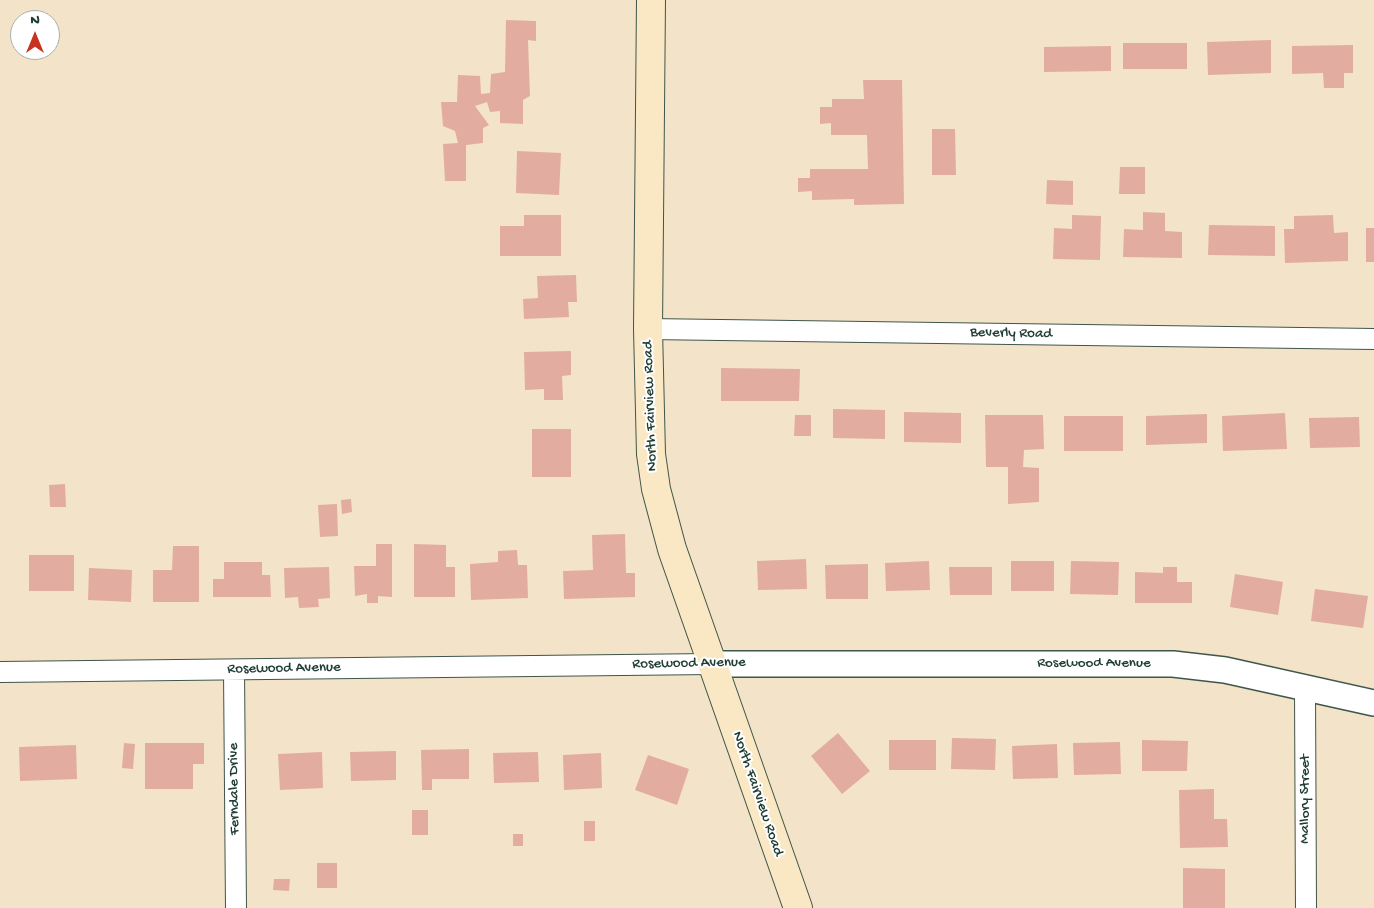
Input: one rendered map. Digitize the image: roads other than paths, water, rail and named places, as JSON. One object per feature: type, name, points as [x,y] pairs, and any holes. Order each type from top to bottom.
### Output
[{"type":"main road","name":"North Fairview Road","points":[[651,0],[648,329],[651,454],[656,489],[672,549],[798,908]]},
{"type":"street","name":"Beverly Road","points":[[648,329],[1374,339]]},
{"type":"street","name":"Rosewood Avenue","points":[[0,672],[711,664],[1173,664],[1225,670],[1305,690],[1374,703]]},
{"type":"street","name":"Ferndale Drive","points":[[234,670],[236,908]]},
{"type":"street","name":"Mallory Street","points":[[1305,690],[1306,908]]}]
